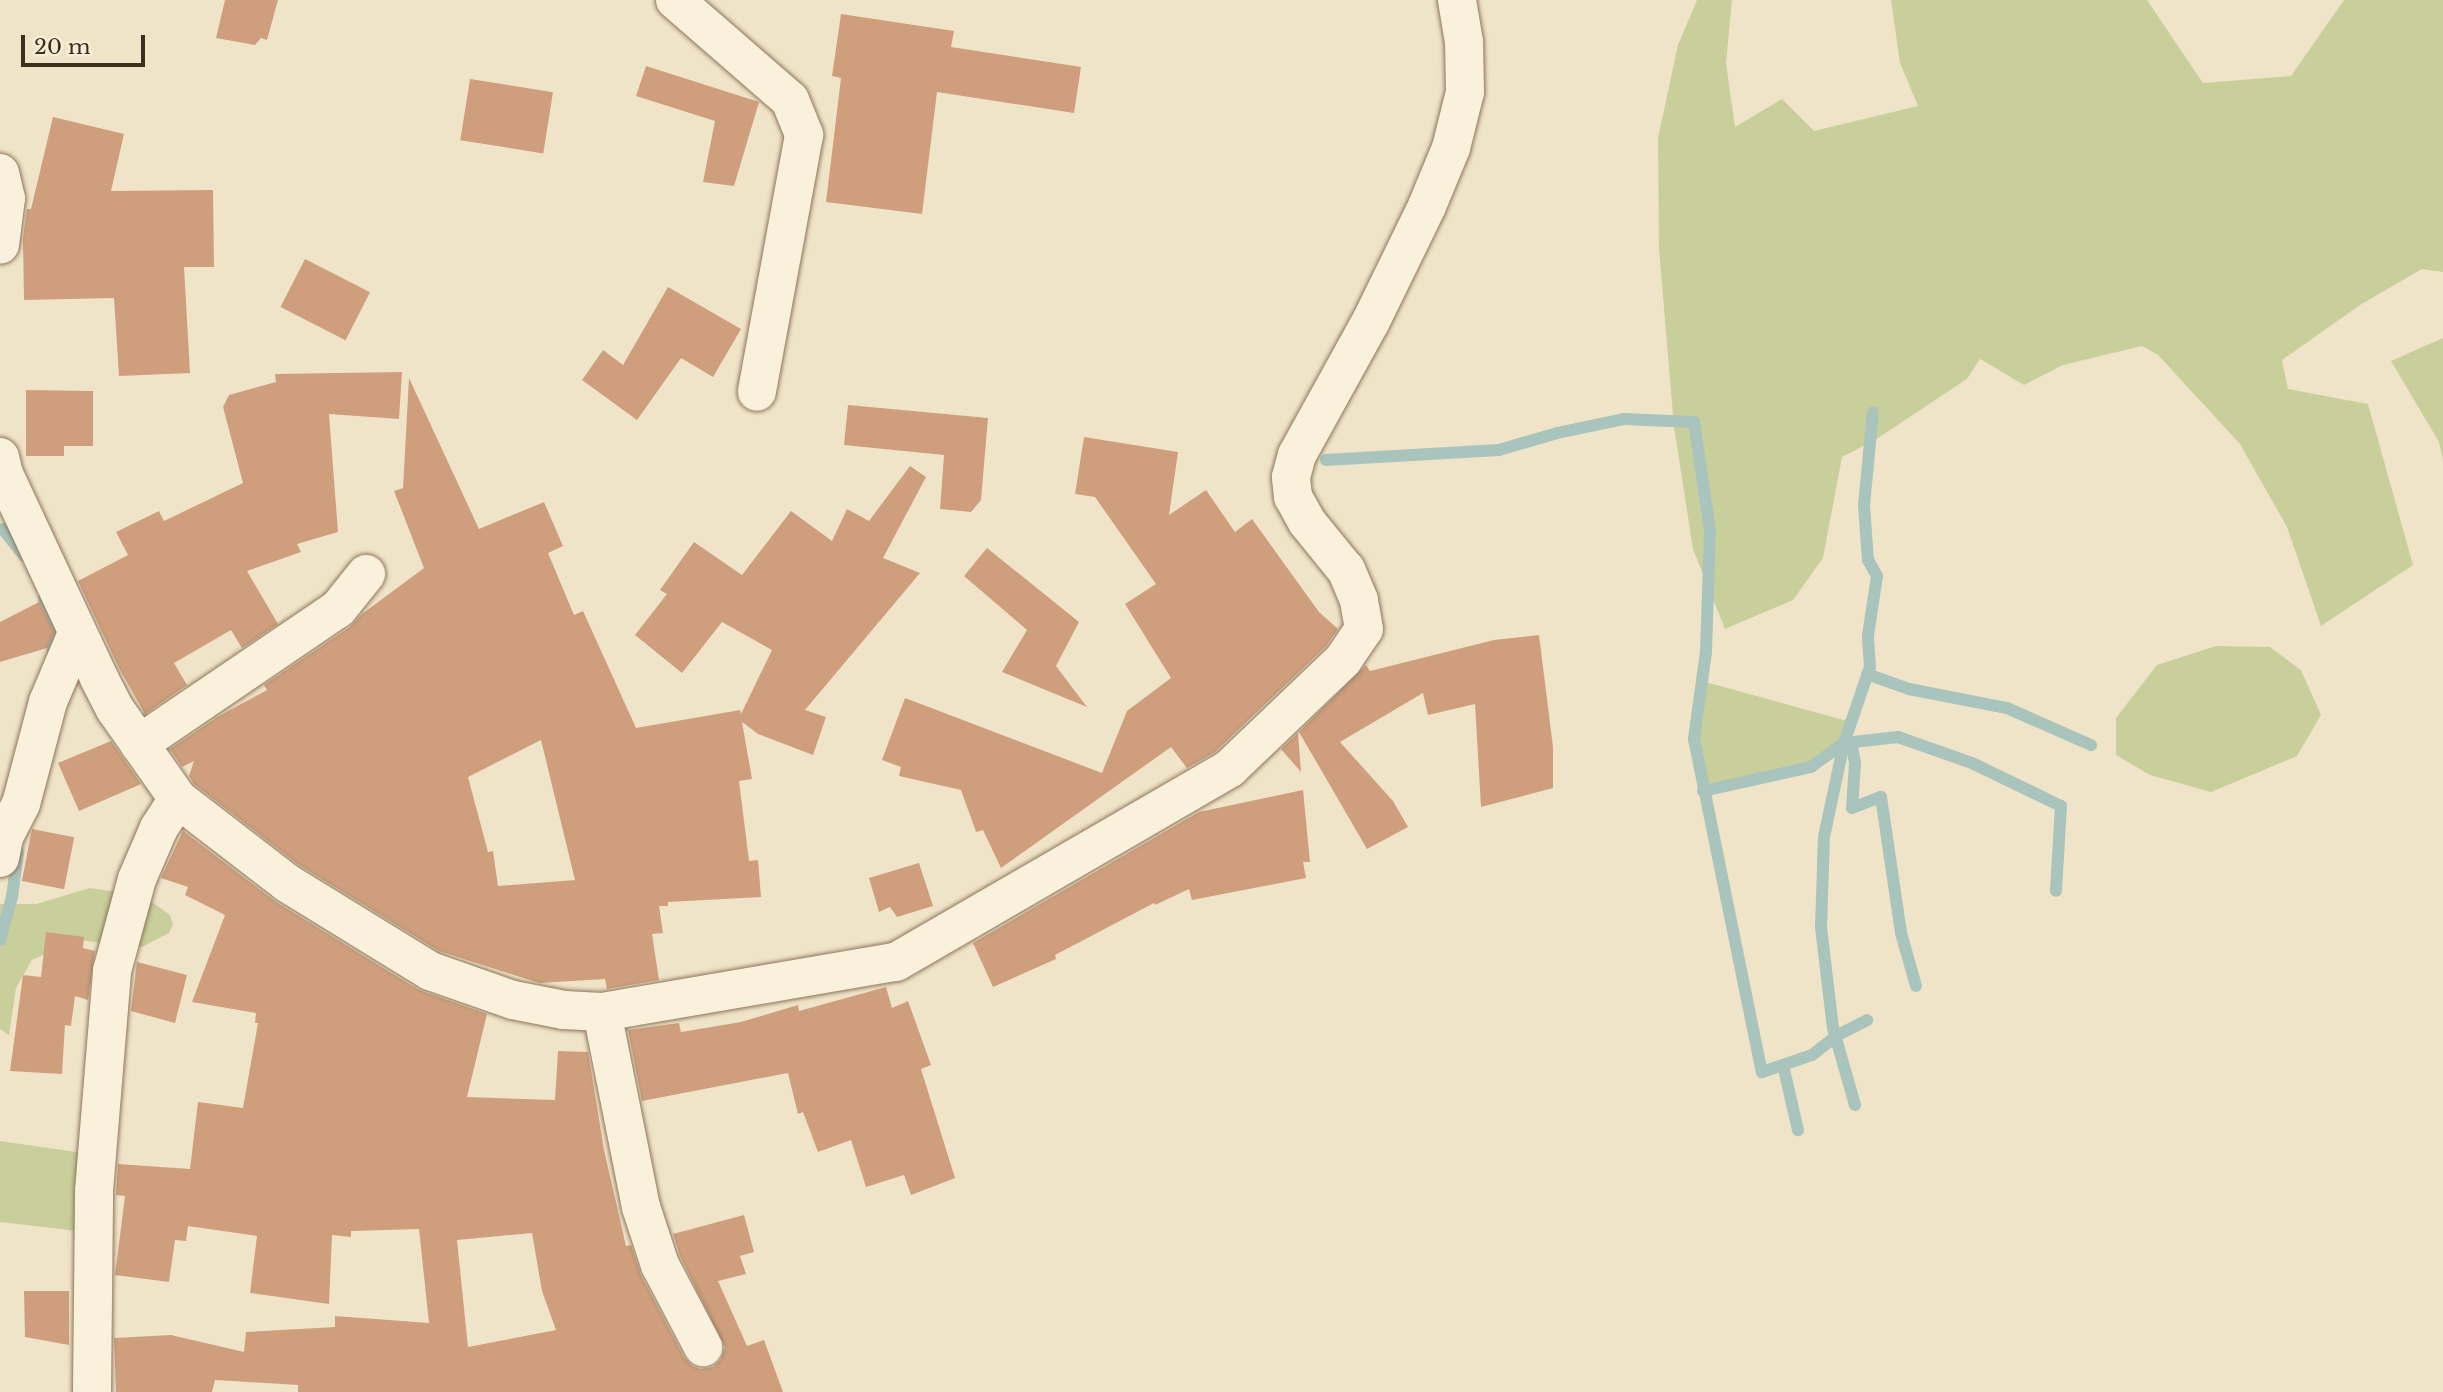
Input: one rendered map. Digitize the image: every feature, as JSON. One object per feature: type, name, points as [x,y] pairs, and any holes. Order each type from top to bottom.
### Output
[{"type":"street","points":[[675,0],[783,93],[798,116],[804,135],[757,392]]},
{"type":"street","points":[[0,457],[4,474],[115,709],[178,799],[322,906],[430,971],[513,1000],[564,1010],[602,1012],[896,962],[1230,768],[1343,660],[1364,629],[1359,600],[1346,570],[1307,522],[1293,497],[1292,477],[1297,455],[1371,321],[1427,206],[1451,148],[1465,92],[1464,41],[1457,0]]},
{"type":"street","points":[[0,173],[6,198],[0,245]]},
{"type":"street","points":[[139,744],[338,609],[366,574]]},
{"type":"street","points":[[0,858],[4,837],[22,804],[48,702],[77,633]]},
{"type":"street","points":[[92,1392],[94,1191],[112,971],[137,879],[159,828],[178,799]]},
{"type":"street","points":[[602,1012],[641,1207],[660,1265],[703,1347]]},
{"type":"green space","points":[[1697,0],[1732,0],[1726,63],[1735,127],[1782,99],[1814,131],[1918,106],[1900,63],[1891,0],[2147,0],[2203,83],[2291,76],[2344,0],[2443,0],[2443,272],[2422,269],[2360,305],[2282,360],[2288,389],[2368,404],[2413,565],[2321,626],[2287,527],[2240,444],[2158,355],[2142,346],[2063,365],[2024,385],[1980,359],[1967,379],[1875,440],[1842,457],[1823,558],[1793,600],[1725,629],[1693,549],[1674,427],[1659,249],[1658,138],[1678,45]]},
{"type":"green space","points":[[2443,338],[2443,460],[2439,442],[2391,361]]},
{"type":"green space","points":[[2216,646],[2270,647],[2301,670],[2321,715],[2297,756],[2211,792],[2150,775],[2116,755],[2116,718],[2157,665]]},
{"type":"green space","points":[[1702,681],[1851,722],[1844,743],[1811,767],[1703,791],[1694,739]]},
{"type":"green space","points":[[90,888],[144,896],[170,915],[173,924],[169,933],[142,947],[76,940],[32,960],[16,988],[9,1035],[0,1029],[0,904],[36,904]]},
{"type":"green space","points":[[0,1141],[83,1153],[78,1231],[0,1222]]},
{"type":"building","points":[[225,0],[278,0],[267,40],[261,38],[255,45],[216,38]]},
{"type":"building","points":[[841,14],[954,31],[951,47],[1081,67],[1074,113],[937,92],[922,214],[826,202],[841,78],[832,76]]},
{"type":"building","points":[[646,66],[759,102],[734,186],[703,182],[715,121],[636,96]]},
{"type":"building","points":[[470,79],[553,92],[543,153],[460,140]]},
{"type":"building","points":[[53,117],[124,134],[111,191],[213,190],[214,267],[184,267],[190,373],[119,376],[114,298],[24,300],[23,239],[27,209],[31,209]]},
{"type":"building","points":[[305,259],[370,292],[346,340],[280,307]]},
{"type":"building","points":[[668,287],[741,329],[713,377],[681,358],[637,420],[582,380],[603,350],[623,365]]},
{"type":"building","points":[[402,372],[399,419],[329,414],[338,532],[297,544],[301,552],[247,571],[278,624],[242,648],[231,630],[174,663],[187,685],[145,714],[119,668],[78,581],[128,555],[116,532],[159,511],[164,521],[243,483],[223,407],[229,395],[276,382],[275,374]]},
{"type":"building","points":[[409,378],[479,529],[544,502],[563,546],[548,553],[574,615],[583,611],[636,728],[740,710],[741,714],[772,650],[722,622],[682,673],[635,635],[667,594],[660,590],[694,542],[742,575],[791,511],[832,541],[847,509],[869,521],[910,466],[926,477],[883,558],[920,573],[805,710],[826,717],[813,755],[758,734],[742,722],[752,779],[739,781],[749,861],[758,860],[761,897],[668,902],[668,906],[659,906],[663,933],[652,934],[659,980],[607,989],[605,979],[539,983],[439,951],[299,865],[194,784],[189,776],[194,761],[182,767],[170,749],[219,716],[267,690],[264,685],[350,627],[362,614],[424,568],[394,491],[403,488]],"holes":[[[541,740],[575,880],[498,886],[493,851],[488,852],[468,777]]]},
{"type":"building","points":[[26,390],[93,391],[93,446],[64,446],[64,456],[26,456]]},
{"type":"building","points":[[848,405],[988,418],[981,500],[971,512],[940,509],[944,455],[844,445]]},
{"type":"building","points":[[1084,437],[1178,452],[1169,515],[1206,490],[1235,532],[1252,519],[1319,612],[1338,629],[1326,646],[1215,752],[1187,768],[1171,747],[1001,868],[983,830],[976,832],[961,790],[899,776],[901,767],[882,760],[905,698],[1102,773],[1127,711],[1171,678],[1125,604],[1156,584],[1095,497],[1075,494]]},
{"type":"building","points":[[987,548],[1079,622],[1056,666],[1087,707],[1002,672],[1027,630],[964,576]]},
{"type":"building","points":[[39,602],[54,632],[47,648],[0,662],[0,622]]},
{"type":"building","points":[[1539,635],[1553,747],[1553,788],[1481,807],[1475,704],[1428,715],[1423,693],[1340,742],[1393,801],[1408,827],[1367,849],[1299,732],[1366,665],[1370,671],[1494,640]]},
{"type":"building","points":[[1298,733],[1301,772],[1281,749]]},
{"type":"building","points":[[111,741],[141,784],[79,811],[58,763]]},
{"type":"building","points":[[1303,790],[1310,862],[1303,862],[1306,878],[1192,900],[1189,889],[1155,905],[1154,903],[1055,955],[1056,959],[993,987],[973,943],[1199,812]]},
{"type":"building","points":[[32,829],[74,837],[64,889],[22,881]]},
{"type":"building","points":[[183,831],[276,902],[419,990],[487,1014],[467,1097],[555,1100],[558,1051],[588,1052],[604,1150],[626,1246],[631,1245],[641,1275],[684,1357],[692,1366],[701,1369],[713,1367],[721,1359],[725,1347],[680,1256],[673,1234],[744,1215],[754,1252],[740,1256],[746,1274],[718,1281],[747,1346],[764,1340],[783,1392],[298,1392],[298,1385],[215,1380],[212,1392],[116,1392],[114,1338],[171,1335],[244,1352],[246,1332],[335,1327],[335,1316],[429,1323],[419,1229],[351,1231],[351,1237],[332,1235],[329,1304],[250,1293],[257,1236],[188,1226],[186,1241],[175,1240],[169,1282],[115,1275],[125,1196],[116,1195],[118,1164],[190,1169],[198,1102],[243,1108],[258,1023],[255,1023],[256,1013],[192,1002],[225,915],[185,895],[188,887],[161,878]],"holes":[[[532,1233],[542,1291],[556,1330],[468,1347],[457,1240]]]},
{"type":"building","points":[[919,863],[933,906],[897,917],[890,907],[879,912],[869,878]]},
{"type":"building","points":[[46,932],[84,937],[83,948],[95,951],[88,1000],[75,996],[71,1026],[65,1025],[62,1074],[10,1071],[23,975],[41,977]]},
{"type":"building","points":[[137,962],[187,975],[175,1023],[131,1011]]},
{"type":"building","points":[[886,987],[892,1008],[908,1001],[931,1065],[921,1069],[955,1178],[911,1195],[904,1175],[866,1187],[851,1140],[818,1152],[803,1112],[798,1114],[788,1073],[642,1101],[628,1030],[679,1023],[681,1032],[741,1022],[798,1005],[799,1011]]},
{"type":"building","points":[[24,1291],[69,1291],[69,1345],[25,1337]]},
{"type":"waterway","points":[[1855,1105],[1833,1028],[1821,927],[1824,837],[1844,743],[1870,667],[1868,636],[1877,576],[1868,560],[1864,505],[1873,412]]},
{"type":"waterway","points":[[1326,460],[1499,450],[1557,433],[1624,419],[1694,422],[1710,531],[1706,652],[1694,739],[1762,1072],[1812,1055],[1836,1036],[1867,1020]]},
{"type":"waterway","points":[[3,529],[24,556]]},
{"type":"waterway","points":[[44,598],[53,651]]},
{"type":"waterway","points":[[1867,674],[1909,689],[2007,708],[2091,745]]},
{"type":"waterway","points":[[1703,791],[1811,767],[1844,743],[1898,737],[1972,763],[2061,806],[2056,891]]},
{"type":"waterway","points":[[1851,742],[1855,763],[1852,808],[1881,797],[1901,933],[1916,986]]},
{"type":"waterway","points":[[0,940],[12,897],[18,852]]},
{"type":"waterway","points":[[1783,1065],[1798,1130]]}]
